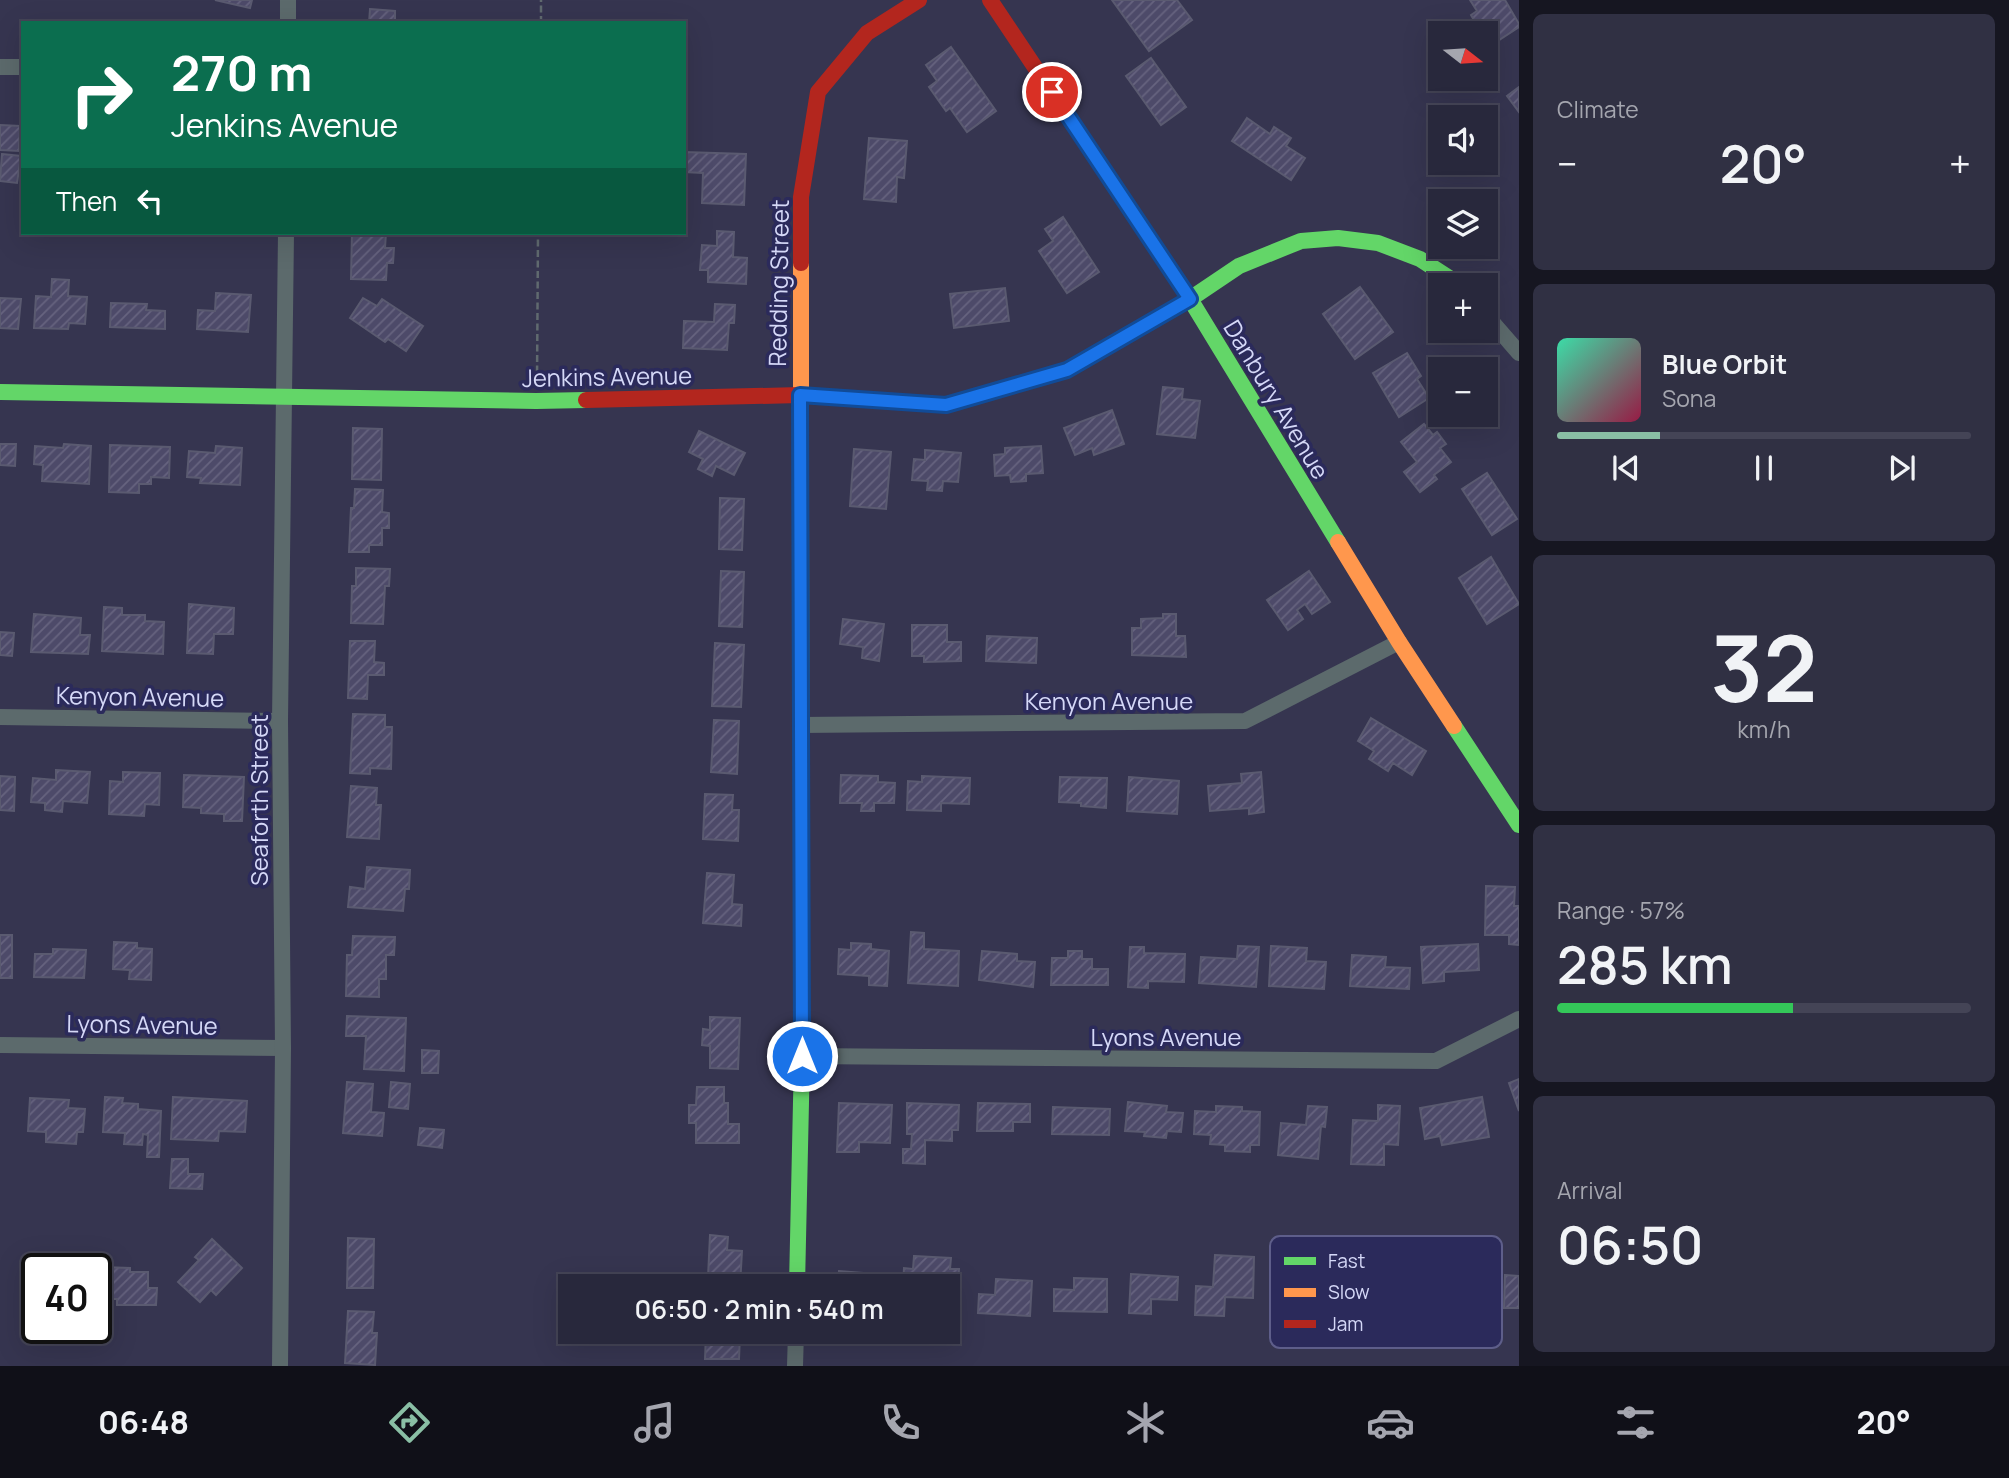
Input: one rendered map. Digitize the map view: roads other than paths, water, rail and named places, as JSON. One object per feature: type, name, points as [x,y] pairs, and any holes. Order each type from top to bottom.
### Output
[{"type":"street","points":[[288,0],[288,21]]},
{"type":"street","name":"Redding Street","points":[[797,1274],[802,1056],[801,197],[818,92],[867,33],[919,0]]},
{"type":"street","name":"Danbury Avenue","points":[[990,0],[1190,299],[1399,642],[1519,825]]},
{"type":"street","points":[[0,67],[21,67]]},
{"type":"street","name":"Seaforth Street","points":[[279,1366],[283,1048],[280,720],[286,235]]},
{"type":"street","name":"Jenkins Avenue","points":[[0,392],[536,401],[800,395],[946,405],[1067,370],[1190,299],[1239,266],[1301,241],[1338,238],[1378,243],[1420,259],[1443,273]]},
{"type":"street","points":[[1498,329],[1519,353]]},
{"type":"street","name":"Kenyon Avenue","points":[[800,725],[1245,721],[1399,642]]},
{"type":"street","name":"Kenyon Avenue","points":[[0,717],[280,720]]},
{"type":"street","name":"Lyons Avenue","points":[[802,1056],[1436,1061],[1519,1019]]},
{"type":"street","name":"Lyons Avenue","points":[[0,1045],[283,1048]]},
{"type":"street","points":[[795,1366],[796,1344]]}]
